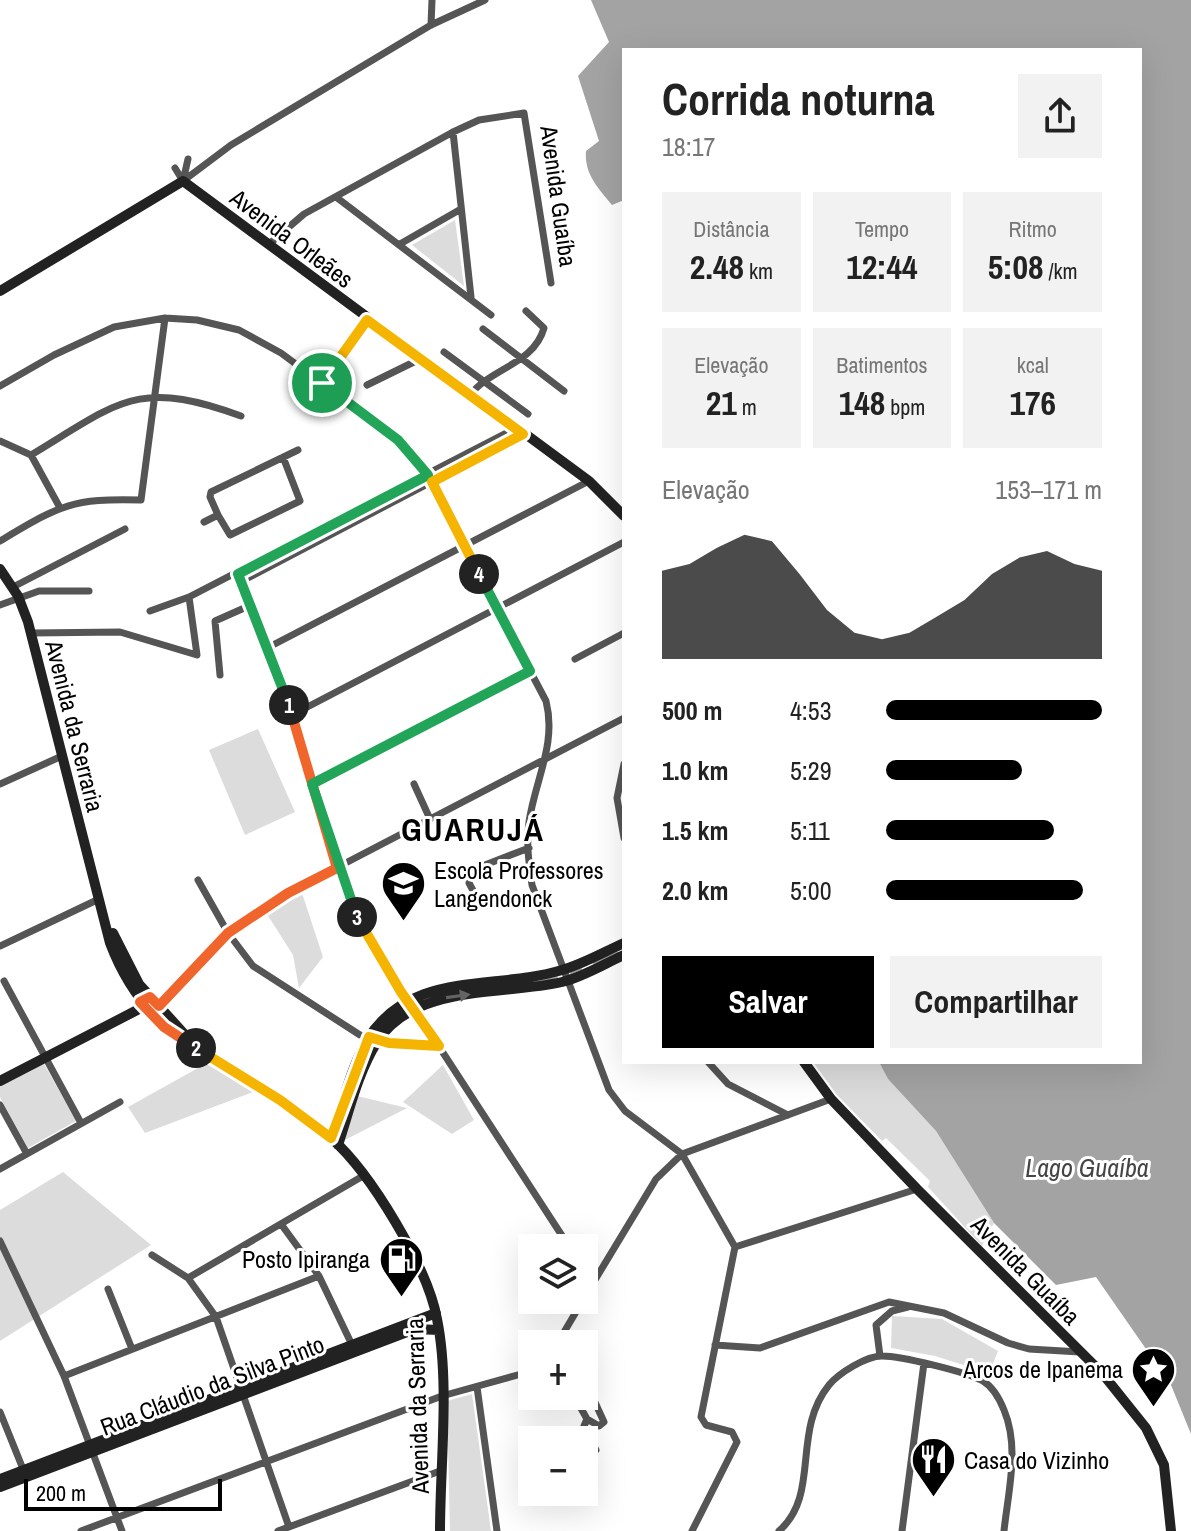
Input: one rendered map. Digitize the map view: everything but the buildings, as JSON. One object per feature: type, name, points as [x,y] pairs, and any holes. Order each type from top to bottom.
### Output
[{"type":"street","points":[[431,25],[432,0]]},
{"type":"street","points":[[0,291],[183,181],[231,145],[431,25],[485,0]]},
{"type":"street","name":"Avenida Guaíba","points":[[453,132],[479,120],[526,114],[551,283]]},
{"type":"street","points":[[268,245],[284,228],[453,132],[471,297]]},
{"type":"street","points":[[183,181],[188,159]]},
{"type":"street","points":[[175,168],[183,181]]},
{"type":"street","name":"Avenida Orleães","points":[[183,181],[367,320],[589,481]]},
{"type":"street","points":[[336,197],[491,315]]},
{"type":"street","points":[[400,244],[461,209]]},
{"type":"street","points":[[469,395],[482,379],[521,359],[536,347],[544,331],[526,311]]},
{"type":"street","points":[[0,541],[59,506],[82,501],[141,500],[165,318]]},
{"type":"street","points":[[0,386],[54,355],[114,327],[165,318],[197,320],[239,330],[281,353],[398,440],[430,479],[546,701],[552,723],[529,822],[529,848],[532,885],[565,976],[616,1101],[682,1154],[735,1247],[701,1419],[706,1425],[732,1432],[737,1442],[692,1531]]},
{"type":"street","points":[[322,383],[367,320]]},
{"type":"street","points":[[483,329],[564,391]]},
{"type":"street","points":[[444,352],[528,414]]},
{"type":"street","points":[[367,385],[420,359]]},
{"type":"street","points":[[31,455],[126,401],[155,395],[177,397],[241,416]]},
{"type":"street","points":[[150,611],[240,578],[520,431]]},
{"type":"street","points":[[0,441],[31,455],[59,506]]},
{"type":"street","points":[[283,457],[300,501],[230,535],[210,497],[211,492],[283,457],[298,450]]},
{"type":"street","points":[[269,647],[589,481],[622,514]]},
{"type":"street","points":[[204,522],[218,515]]},
{"type":"street","points":[[0,605],[16,591],[125,529]]},
{"type":"street","points":[[292,715],[622,543]]},
{"type":"street","name":"Avenida da Serraria","points":[[0,569],[16,591],[32,633],[99,899],[144,1002],[196,1047],[280,1100],[335,1142],[363,1176],[424,1274],[439,1330],[442,1396],[440,1531]]},
{"type":"street","points":[[240,578],[269,647],[337,868],[360,925],[561,1234]]},
{"type":"street","points":[[16,591],[89,591]]},
{"type":"street","points":[[32,633],[120,632],[197,655],[189,597]]},
{"type":"street","points":[[220,675],[215,621],[251,605]]},
{"type":"street","points":[[575,659],[622,634]]},
{"type":"street","points":[[312,784],[530,671]]},
{"type":"street","points":[[159,1006],[228,933],[288,893],[622,719]]},
{"type":"street","points":[[0,784],[62,756]]},
{"type":"street","points":[[622,774],[617,798],[622,827]]},
{"type":"street","points":[[414,784],[430,819]]},
{"type":"street","points":[[477,898],[469,883],[472,870],[529,848]]},
{"type":"street","points":[[198,880],[228,933],[253,966],[360,1035],[439,1046]]},
{"type":"street","points":[[0,946],[99,899]]},
{"type":"street","points":[[565,976],[622,944]]},
{"type":"street","points":[[335,1142],[373,1039],[410,1005],[452,995],[511,992],[622,956]]},
{"type":"street","points":[[4,981],[81,1123]]},
{"type":"street","points":[[0,1081],[144,1002]]},
{"type":"street","name":"Avenida da Serraria","points":[[144,1002],[159,1006],[167,1023]]},
{"type":"street","points":[[710,1064],[728,1084],[788,1115]]},
{"type":"street","name":"Avenida Guaíba","points":[[805,1064],[831,1099],[917,1189],[1102,1373],[1156,1445],[1169,1485],[1171,1531]]},
{"type":"street","points":[[598,1274],[656,1179],[682,1154],[831,1099]]},
{"type":"street","points":[[0,1169],[120,1102]]},
{"type":"street","points":[[0,1105],[27,1154]]},
{"type":"street","points":[[188,1278],[363,1176]]},
{"type":"street","points":[[735,1247],[917,1189]]},
{"type":"street","points":[[281,1224],[319,1276],[354,1349]]},
{"type":"street","points":[[0,1241],[64,1376],[122,1531]]},
{"type":"street","points":[[152,1255],[188,1278],[216,1317],[289,1527]]},
{"type":"street","points":[[64,1376],[319,1276]]},
{"type":"street","points":[[108,1289],[132,1349]]},
{"type":"street","points":[[715,1345],[760,1348],[889,1302],[944,1313],[1008,1343],[1029,1349],[1080,1352]]},
{"type":"street","points":[[880,1356],[876,1325],[892,1311],[916,1305]]},
{"type":"street","name":"Rua Cláudio da Silva Pinto","points":[[354,1349],[436,1313]]},
{"type":"street","name":"Rua Cláudio da Silva Pinto","points":[[0,1479],[25,1473],[354,1349],[415,1329],[439,1330]]},
{"type":"street","points":[[779,1531],[797,1511],[809,1424],[830,1384],[858,1364],[880,1356],[924,1363],[983,1381],[1003,1407],[1013,1443],[1004,1531]]},
{"type":"street","points":[[902,1531],[924,1363]]},
{"type":"street","points":[[81,1531],[442,1396],[518,1375]]},
{"type":"street","points":[[477,1387],[497,1531]]},
{"type":"street","points":[[582,1410],[587,1419],[599,1426],[604,1422],[598,1409]]},
{"type":"street","points":[[0,1412],[25,1473]]},
{"type":"street","points":[[584,1426],[587,1419]]},
{"type":"street","points":[[278,1531],[440,1471]]},
{"type":"street","name":"Rua Cláudio da Silva Pinto","points":[[0,1487],[25,1473]]},
{"type":"shaded area","points":[[455,220],[464,286],[412,245]]},
{"type":"shaded area","points":[[258,729],[295,812],[245,835],[209,750]]},
{"type":"shaded area","points":[[301,890],[323,957],[299,988],[293,955],[265,911]]},
{"type":"shaded area","points":[[43,1062],[76,1121],[28,1148],[0,1097],[0,1086]]},
{"type":"shaded area","points":[[207,1063],[253,1092],[145,1133],[128,1107]]},
{"type":"shaded area","points":[[814,1064],[880,1064],[888,1079],[936,1131],[994,1223],[982,1246],[928,1187],[930,1181],[886,1138],[882,1141],[837,1095]]},
{"type":"shaded area","points":[[443,1065],[474,1120],[452,1134],[403,1102]]},
{"type":"shaded area","points":[[357,1096],[407,1108],[345,1140]]},
{"type":"shaded area","points":[[63,1172],[151,1245],[0,1341],[0,1210]]},
{"type":"shaded area","points":[[892,1316],[942,1319],[998,1351],[989,1373],[935,1356],[891,1348]]},
{"type":"shaded area","points":[[472,1394],[491,1531],[450,1531],[447,1401]]},
{"type":"water","name":"Lago Guaíba","points":[[591,0],[1191,0],[1191,1434],[1171,1385],[1096,1277],[1056,1285],[994,1223],[936,1131],[888,1079],[880,1064],[1142,1064],[1142,48],[622,48],[622,201],[612,205],[587,167],[586,151],[599,141],[578,76],[609,42]]},
{"type":"waterway","points":[[594,963],[617,953]]},
{"type":"waterway","points":[[571,973],[581,969]]},
{"type":"waterway","points":[[536,981],[557,978]]},
{"type":"place","name":"Escola Professores Langendonck","points":[[403,923]]},
{"type":"place","name":"Posto Ipiranga","points":[[401,1298]]},
{"type":"place","name":"Arcos de Ipanema","points":[[1154,1408]]},
{"type":"place","name":"Casa do Vizinho","points":[[933,1499]]},
{"type":"district","name":"GUARUJÁ","points":[[473,829]]},
{"type":"route","points":[[322,383],[367,320],[523,434],[432,482],[530,671],[312,784],[337,868],[360,925],[439,1046],[389,1043],[369,1037],[331,1138],[280,1100],[164,1027],[140,1002],[150,997],[159,1006],[228,933],[288,893],[337,868],[324,822],[312,784],[292,715],[269,647],[238,574],[428,475],[398,440],[322,383]]}]
